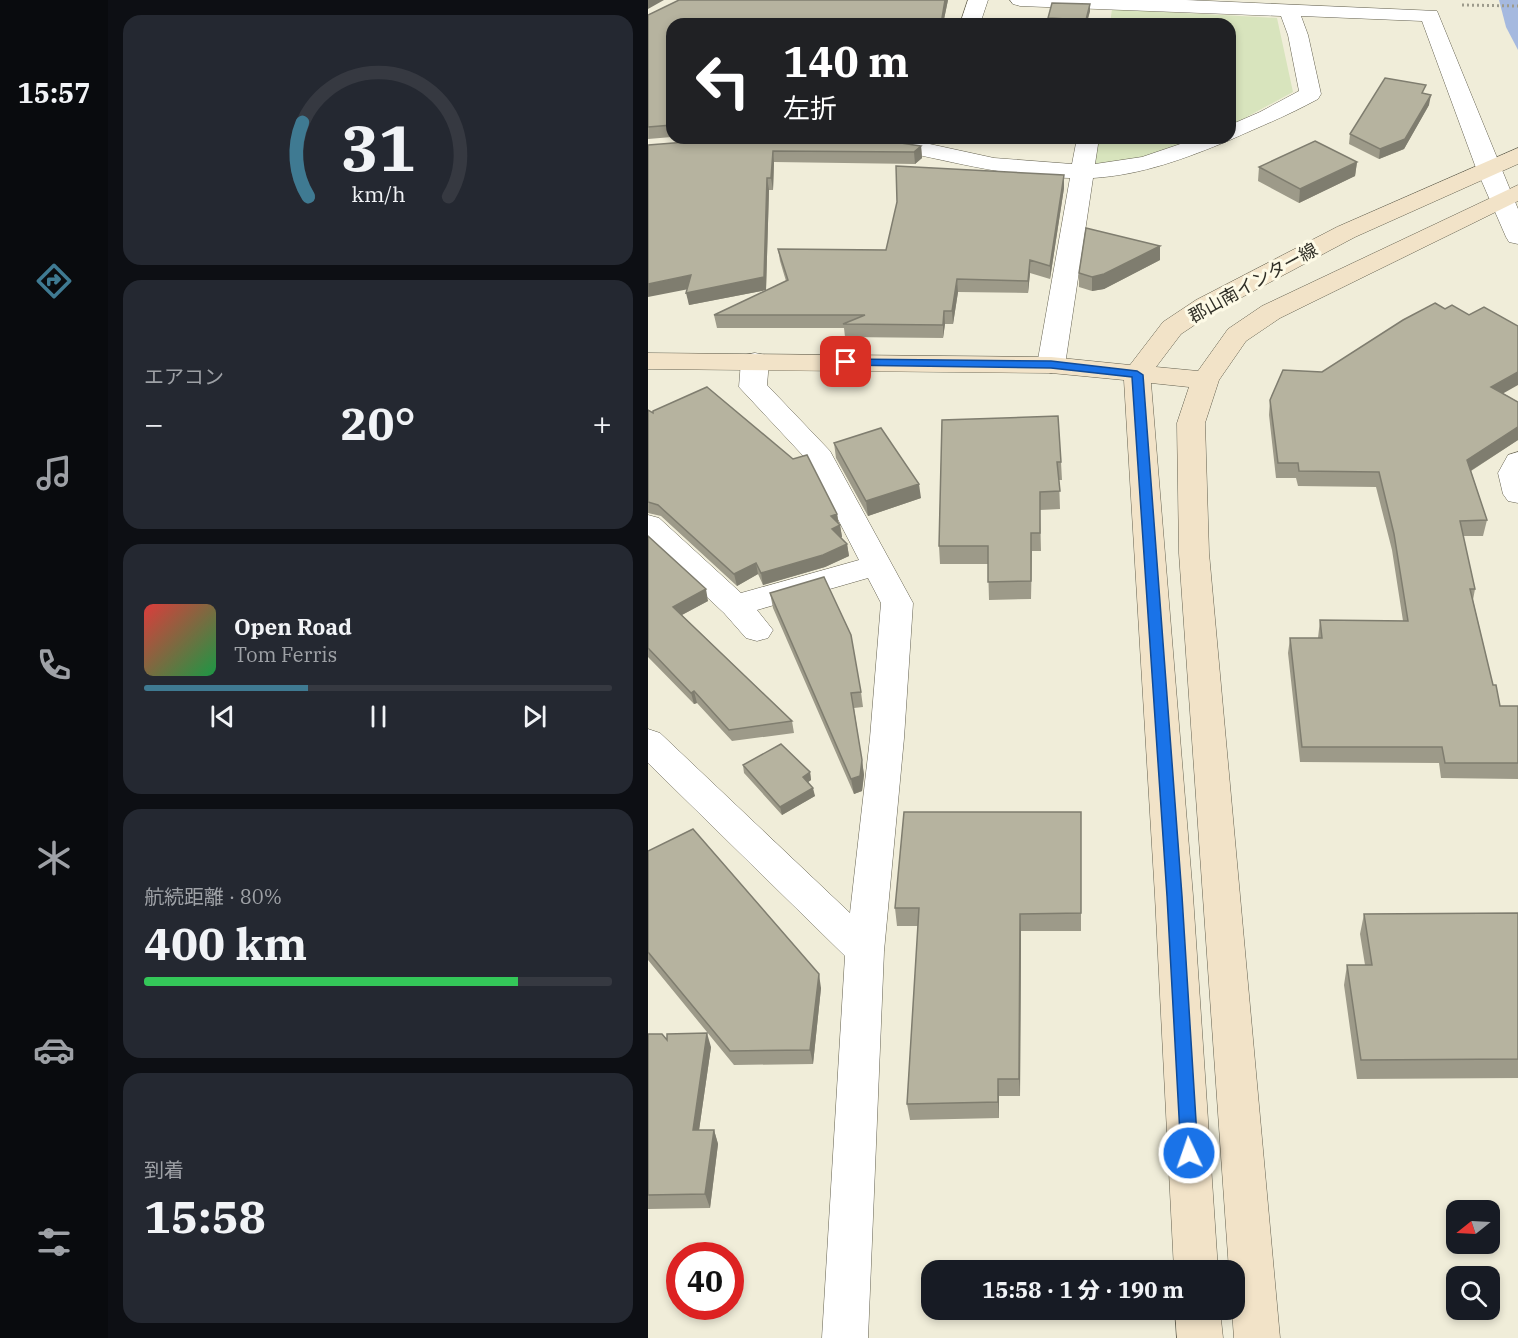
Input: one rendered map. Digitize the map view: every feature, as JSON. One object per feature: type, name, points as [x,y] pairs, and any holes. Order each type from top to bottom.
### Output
[{"type":"street","points":[[972,18],[978,0]]},
{"type":"street","points":[[1020,0],[1104,14],[1289,10],[1430,15],[1507,160],[1510,196],[1518,237]]},
{"type":"street","points":[[1236,130],[1268,117],[1310,94],[1298,35],[1289,10]]},
{"type":"street","points":[[900,144],[977,162],[1083,172],[1135,166],[1179,154],[1203,144]]},
{"type":"street","points":[[1051,365],[1087,144]]},
{"type":"street","name":"郡山南インター線","points":[[1137,375],[1172,328],[1205,306],[1346,232],[1507,160]]},
{"type":"street","points":[[1257,1338],[1194,554],[1191,423],[1205,380],[1237,335],[1271,312],[1510,196]]},
{"type":"street","points":[[648,361],[1051,365],[1205,380]]},
{"type":"street","points":[[755,361],[753,387],[820,456],[897,603],[865,951],[845,1338]]},
{"type":"street","points":[[1137,375],[1174,896],[1195,1260]]},
{"type":"street","points":[[1518,461],[1513,466],[1512,477],[1518,494]]},
{"type":"street","points":[[648,525],[735,605],[757,630]]},
{"type":"street","points":[[735,605],[876,565]]},
{"type":"street","points":[[648,742],[865,951]]},
{"type":"street","points":[[1199,1320],[1200,1338]]},
{"type":"path","points":[[1460,5],[1518,6]]},
{"type":"green space","points":[[1112,9],[1277,18],[1293,92],[1236,123],[1236,18],[1111,18]]},
{"type":"green space","points":[[1094,144],[1191,144],[1175,151],[1092,167]]},
{"type":"water","points":[[1499,0],[1518,0],[1518,50],[1506,27]]},
{"type":"building","points":[[679,0],[945,0],[942,18],[666,18],[666,126],[648,127],[648,15]]},
{"type":"building","points":[[1052,3],[1090,4],[1086,18],[1048,18]]},
{"type":"building","points":[[1385,78],[1426,85],[1422,93],[1431,95],[1405,139],[1380,149],[1350,134]]},
{"type":"building","points":[[1315,141],[1357,162],[1300,189],[1259,167]]},
{"type":"building","points":[[908,144],[921,146],[914,152],[773,151],[771,178],[767,178],[764,277],[686,293],[691,275],[648,284],[648,145]]},
{"type":"building","points":[[896,166],[1064,175],[1050,266],[1030,260],[1028,281],[957,279],[952,311],[944,311],[943,325],[843,324],[865,315],[714,315],[788,280],[778,249],[886,250],[897,202]]},
{"type":"building","points":[[1086,228],[1160,246],[1104,274],[1092,277],[1079,273]]},
{"type":"building","points":[[1435,303],[1445,309],[1452,305],[1469,315],[1484,307],[1518,326],[1518,372],[1491,387],[1518,402],[1518,427],[1467,460],[1487,520],[1460,521],[1475,589],[1470,589],[1493,685],[1496,685],[1500,706],[1518,706],[1518,763],[1445,763],[1442,747],[1302,747],[1290,638],[1322,638],[1320,620],[1408,621],[1394,534],[1379,472],[1299,471],[1298,463],[1278,463],[1270,400],[1283,370],[1322,372],[1403,320]]},
{"type":"building","points":[[707,387],[793,459],[807,455],[837,514],[831,516],[840,525],[832,529],[847,544],[823,555],[761,573],[756,563],[734,574],[658,505],[648,502],[648,410],[653,413],[653,411]]},
{"type":"building","points":[[1058,416],[1061,462],[1057,462],[1060,491],[1040,492],[1040,533],[1031,533],[1031,581],[988,582],[988,546],[939,546],[942,420]]},
{"type":"building","points":[[881,428],[919,484],[866,501],[834,443]]},
{"type":"building","points":[[648,536],[706,589],[673,607],[792,721],[729,730],[694,691],[691,693],[648,648]]},
{"type":"building","points":[[824,577],[851,635],[861,692],[851,693],[862,760],[860,776],[851,779],[770,593]]},
{"type":"building","points":[[781,744],[810,772],[803,777],[813,788],[780,807],[743,765]]},
{"type":"building","points":[[904,812],[1081,812],[1081,913],[1020,914],[1019,1079],[998,1079],[998,1102],[907,1104],[919,908],[895,908]]},
{"type":"building","points":[[693,829],[819,974],[810,1050],[730,1051],[648,952],[648,851]]},
{"type":"building","points":[[1518,913],[1518,1059],[1361,1060],[1347,965],[1372,965],[1364,914]]},
{"type":"building","points":[[707,1033],[693,1130],[714,1130],[705,1194],[648,1195],[648,1034],[662,1034],[667,1040],[667,1034]]},
{"type":"route","points":[[846,362],[1051,365],[1137,375],[1174,896],[1189,1153]]}]
